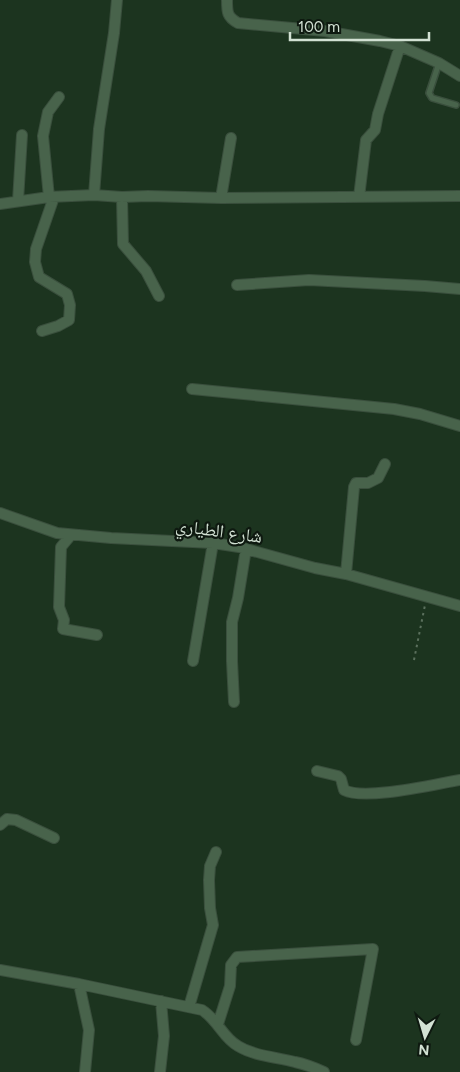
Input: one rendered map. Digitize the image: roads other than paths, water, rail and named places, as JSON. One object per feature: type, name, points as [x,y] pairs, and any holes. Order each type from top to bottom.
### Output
[{"type":"street","points":[[94,195],[99,129],[117,0]]},
{"type":"street","points":[[227,0],[227,14],[231,19],[238,22],[325,31],[400,46],[439,62],[460,76]]},
{"type":"street","points":[[359,197],[366,140],[375,130],[383,95],[400,46]]},
{"type":"street","points":[[42,331],[69,320],[70,305],[67,294],[39,277],[35,262],[36,249],[51,197],[43,136],[48,112],[59,97]]},
{"type":"street","points":[[18,201],[22,135]]},
{"type":"street","points":[[222,198],[231,138]]},
{"type":"street","points":[[0,204],[51,197],[94,195],[222,198],[460,196]]},
{"type":"street","points":[[122,197],[123,244],[146,271],[159,296]]},
{"type":"street","points":[[237,285],[309,280],[460,289]]},
{"type":"street","points":[[192,389],[394,409],[420,414],[460,426]]},
{"type":"street","points":[[346,574],[354,487],[356,483],[368,483],[378,478],[385,464]]},
{"type":"street","name":"شارع الطياري","points":[[0,513],[46,530],[71,534],[212,543],[246,549],[315,568],[346,574],[460,606]]},
{"type":"street","points":[[71,534],[61,547],[59,607],[64,620],[63,630],[97,635]]},
{"type":"street","points":[[193,661],[212,543]]},
{"type":"street","points":[[234,702],[232,622],[246,549]]},
{"type":"street","points":[[317,771],[338,776],[341,779],[344,790],[351,792],[389,793],[460,780]]},
{"type":"street","points":[[0,825],[7,819],[16,820],[54,838]]},
{"type":"street","points":[[189,1006],[213,925],[209,880],[210,866],[216,852]]},
{"type":"street","points":[[218,1024],[230,986],[231,966],[240,956],[258,957],[372,949],[356,1040]]},
{"type":"street","points":[[0,970],[79,984],[99,990],[202,1010],[218,1024],[231,1042],[246,1050],[296,1062],[324,1072]]},
{"type":"street","points":[[79,984],[89,1030],[85,1072]]},
{"type":"street","points":[[160,1072],[164,1036],[161,1001]]},
{"type":"lane","points":[[439,62],[429,93],[432,98],[456,106]]}]
